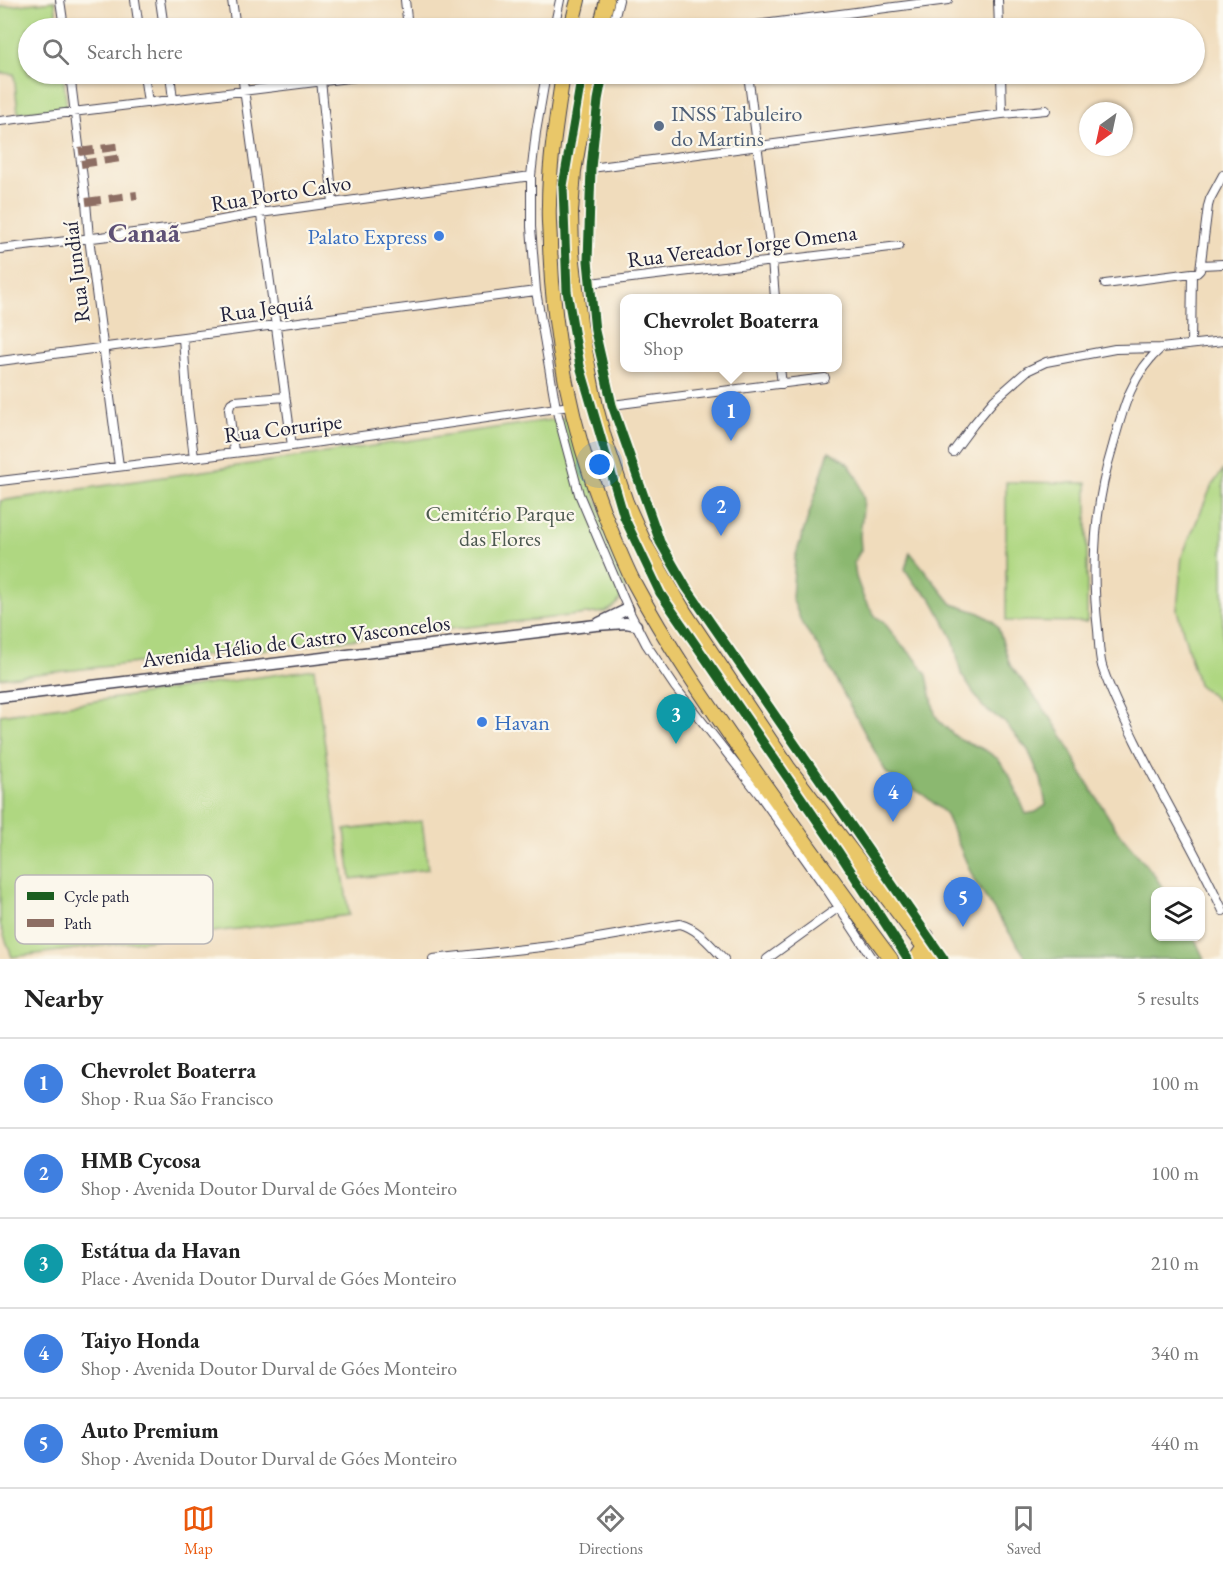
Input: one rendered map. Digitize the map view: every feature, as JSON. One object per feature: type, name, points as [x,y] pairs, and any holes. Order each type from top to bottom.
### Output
[{"type":"highway","points":[[574,18],[578,0]]},
{"type":"highway","points":[[602,18],[607,0]]},
{"type":"highway","points":[[562,84],[553,143],[549,206],[550,264],[563,407],[616,543],[662,633],[761,788],[891,959]]},
{"type":"highway","points":[[589,84],[574,171],[571,212],[572,252],[580,324],[596,407],[626,502],[645,544],[685,614],[788,767],[925,950]]},
{"type":"street","points":[[60,0],[63,18]]},
{"type":"street","points":[[135,0],[138,18]]},
{"type":"street","points":[[160,0],[163,18]]},
{"type":"street","points":[[232,0],[235,18]]},
{"type":"street","points":[[405,0],[407,18]]},
{"type":"street","points":[[556,18],[560,0]]},
{"type":"street","points":[[614,18],[619,0]]},
{"type":"street","points":[[813,18],[948,0]]},
{"type":"street","points":[[998,0],[999,18]]},
{"type":"street","name":"Rua Jundiaí","points":[[71,84],[86,202],[88,238],[119,466]]},
{"type":"street","points":[[145,84],[148,103]]},
{"type":"street","points":[[171,84],[173,100]]},
{"type":"street","points":[[243,84],[292,446]]},
{"type":"street","points":[[0,122],[293,84]]},
{"type":"street","points":[[321,84],[333,202]]},
{"type":"street","points":[[544,84],[531,176],[531,227],[536,291],[563,407],[579,494],[628,609],[675,687],[761,788],[873,959]]},
{"type":"street","points":[[601,84],[591,168],[588,261],[595,331],[612,405],[660,542],[686,586],[925,950],[944,959]]},
{"type":"street","points":[[749,84],[775,294]]},
{"type":"street","points":[[1001,84],[1002,114]]},
{"type":"street","points":[[591,168],[1046,110]]},
{"type":"street","name":"Rua Porto Calvo","points":[[0,249],[184,227],[333,202],[531,176]]},
{"type":"street","points":[[1105,284],[1199,272],[1208,206],[1222,178]]},
{"type":"street","name":"Rua Vereador Jorge Omena","points":[[590,283],[899,246]]},
{"type":"street","points":[[1201,265],[1223,264]]},
{"type":"street","points":[[1191,344],[1192,273]]},
{"type":"street","name":"Rua Jequiá","points":[[0,361],[536,291]]},
{"type":"street","points":[[183,338],[194,458]]},
{"type":"street","points":[[953,452],[994,400],[1027,371],[1035,367],[1055,359],[1115,349],[1161,348],[1223,341]]},
{"type":"street","points":[[1161,348],[1143,366],[1132,386],[1123,408],[1103,484],[1098,514],[1094,571],[1101,663],[1122,715],[1212,885],[1223,911]]},
{"type":"street","points":[[780,372],[782,384]]},
{"type":"street","points":[[612,405],[825,378]]},
{"type":"street","points":[[234,452],[229,409],[231,403],[285,397]]},
{"type":"street","name":"Rua Coruripe","points":[[0,481],[292,446],[563,407]]},
{"type":"street","name":"Avenida Hélio de Castro Vasconcelos","points":[[596,625],[628,609]]},
{"type":"street","name":"Avenida Hélio de Castro Vasconcelos","points":[[0,697],[596,625],[626,623],[636,625]]},
{"type":"street","points":[[767,959],[839,907]]},
{"type":"street","points":[[433,959],[551,946],[680,924],[700,934],[724,959]]},
{"type":"green space","points":[[55,1],[57,18],[18,18],[18,84],[64,84],[67,107],[18,113],[14,74],[0,73],[0,7]]},
{"type":"green space","name":"Cemitério Parque das Flores","points":[[570,417],[625,586],[618,602],[605,612],[0,678],[0,501]]},
{"type":"green space","points":[[829,451],[849,465],[858,478],[864,500],[860,535],[861,550],[854,562],[856,577],[864,599],[876,617],[883,621],[927,675],[935,714],[939,721],[956,737],[985,750],[998,759],[1009,774],[1026,814],[1036,812],[1046,805],[1041,779],[1028,750],[1004,722],[983,707],[961,674],[954,641],[935,605],[931,598],[914,583],[905,569],[910,552],[952,604],[980,613],[998,627],[1010,665],[1051,718],[1116,829],[1162,887],[1151,887],[1151,941],[1196,941],[1204,959],[1027,959],[975,882],[945,813],[924,795],[887,774],[817,645],[802,624],[792,598],[795,558]]},
{"type":"green space","points":[[1223,470],[1223,705],[1198,684],[1177,610],[1182,556],[1212,485]]},
{"type":"green space","points":[[1006,482],[1087,483],[1087,622],[1006,621]]},
{"type":"green space","points":[[314,669],[349,915],[213,932],[213,875],[15,875],[15,944],[116,944],[12,957],[0,924],[0,715]]},
{"type":"green space","points":[[422,821],[428,869],[351,879],[345,830]]},
{"type":"marked path","points":[[79,152],[122,146]]},
{"type":"marked path","points":[[81,164],[121,158]]},
{"type":"marked path","points":[[86,202],[137,195]]},
{"type":"cycle path","points":[[580,84],[563,186],[567,291],[580,366],[624,517],[660,593],[838,851],[908,959]]},
{"type":"cycle path","points":[[601,84],[591,168],[588,261],[595,331],[612,405],[660,542],[686,587],[944,959]]},
{"type":"place","name":"INSS Tabuleiro do Martins","points":[[659,126]]},
{"type":"place","name":"Palato Express","points":[[439,236]]},
{"type":"place","name":"Chevrolet Boaterra","points":[[731,441]]},
{"type":"place","name":"HMB Cycosa","points":[[721,536]]},
{"type":"place","name":"Havan","points":[[482,722]]},
{"type":"place","name":"Estátua da Havan","points":[[676,744]]},
{"type":"place","name":"Taiyo Honda","points":[[893,822]]},
{"type":"place","name":"Auto Premium","points":[[963,927]]},
{"type":"district","name":"Canaã","points":[[144,232]]}]
